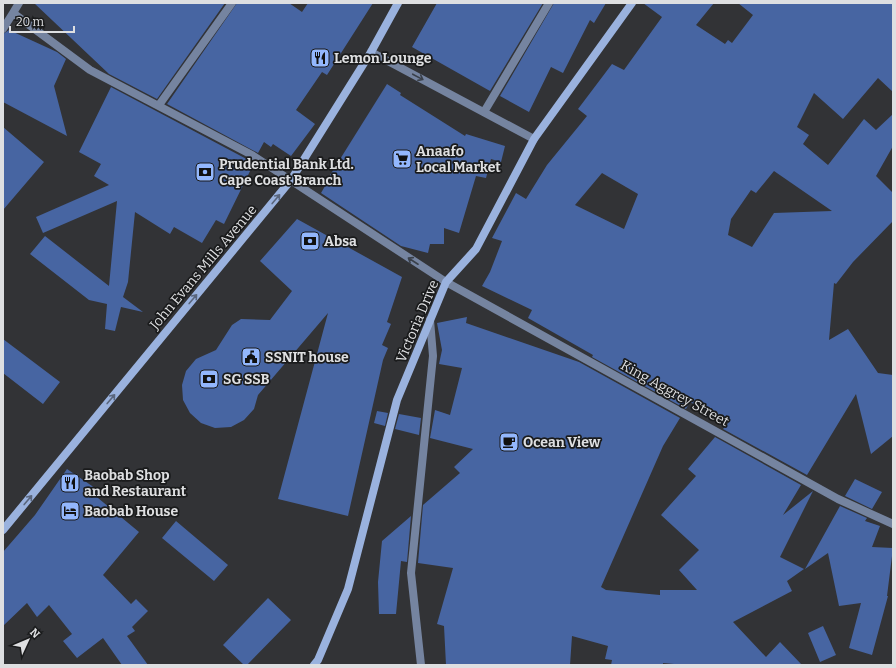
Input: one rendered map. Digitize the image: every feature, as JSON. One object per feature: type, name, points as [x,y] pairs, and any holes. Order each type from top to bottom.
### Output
[{"type":"street","points":[[3,29],[19,3]]},
{"type":"street","points":[[159,105],[232,3]]},
{"type":"street","name":"John Evans Mills Avenue","points":[[3,530],[291,180],[371,52],[398,3]]},
{"type":"street","points":[[484,112],[549,3]]},
{"type":"street","name":"Victoria Drive","points":[[314,665],[318,660],[348,589],[398,400],[446,282],[476,249],[534,140],[632,3]]},
{"type":"street","name":"King Aggrey Street","points":[[13,13],[90,70],[135,95],[159,105],[252,155],[446,282],[838,499],[893,524]]},
{"type":"street","points":[[371,52],[534,140]]},
{"type":"street","points":[[421,665],[411,573],[433,356],[430,320]]},
{"type":"building","points":[[34,3],[225,3],[157,99],[109,74]]},
{"type":"building","points":[[237,3],[289,3],[302,12],[308,3],[373,3],[327,75],[322,72],[296,110],[315,124],[291,156],[273,144],[271,147],[264,142],[258,153],[167,104]]},
{"type":"building","points":[[437,3],[543,3],[490,91],[412,47]]},
{"type":"building","points":[[554,3],[606,3],[594,23],[590,20],[563,73],[551,67],[529,112],[500,96]]},
{"type":"building","points":[[643,3],[714,3],[696,25],[725,44],[728,40],[732,43],[753,15],[738,3],[893,3],[893,92],[878,78],[843,119],[814,93],[797,127],[809,135],[803,144],[828,165],[864,119],[876,130],[893,114],[893,146],[876,176],[893,193],[893,221],[853,262],[836,284],[834,283],[829,340],[848,329],[878,373],[893,375],[893,436],[871,454],[856,394],[807,475],[723,429],[729,422],[690,402],[686,409],[592,357],[593,355],[528,318],[532,310],[482,286],[490,272],[502,241],[492,238],[516,193],[526,199],[547,165],[587,116],[578,109],[612,64],[624,70],[662,17]],"holes":[[[774,171],[832,211],[774,213],[752,247],[728,235],[731,219],[751,190],[756,193]],[[602,173],[638,194],[624,229],[575,205]]]},
{"type":"building","points":[[9,30],[57,52],[66,59],[54,86],[67,136],[3,102],[3,34]]},
{"type":"building","points":[[387,84],[401,93],[400,95],[465,136],[466,134],[505,146],[501,162],[491,159],[486,178],[476,176],[459,233],[444,228],[444,244],[430,244],[428,253],[401,246],[321,193],[328,181],[327,180]]},
{"type":"building","points":[[111,87],[254,163],[224,224],[216,220],[202,243],[174,227],[170,234],[135,212],[128,282],[123,297],[143,312],[121,307],[115,331],[105,329],[107,304],[89,300],[30,254],[45,236],[109,286],[117,201],[43,233],[36,217],[109,185],[94,176],[101,164],[79,152]]},
{"type":"building","points":[[3,127],[44,162],[3,210]]},
{"type":"building","points":[[297,219],[402,277],[387,322],[391,324],[382,345],[388,348],[383,360],[348,516],[278,499],[328,313],[258,395],[254,409],[244,420],[231,427],[215,428],[201,423],[190,413],[183,400],[182,385],[186,371],[196,359],[216,350],[232,325],[241,319],[270,320],[292,291],[260,261]]},
{"type":"building","points":[[467,317],[466,323],[579,362],[680,418],[663,446],[601,587],[606,590],[660,595],[660,590],[697,590],[679,570],[699,550],[661,515],[696,476],[688,469],[715,437],[801,485],[783,515],[813,491],[780,557],[804,569],[787,581],[792,591],[733,622],[766,657],[780,642],[802,665],[685,665],[663,663],[663,665],[611,665],[612,660],[605,659],[608,646],[572,636],[570,665],[446,665],[444,626],[437,624],[453,568],[418,563],[423,505],[460,473],[454,467],[473,449],[430,438],[435,410],[450,415],[462,368],[439,364],[442,350],[437,323]]},
{"type":"building","points":[[3,339],[60,382],[43,404],[3,373]]},
{"type":"building","points":[[377,411],[388,413],[385,426],[374,423]]},
{"type":"building","points":[[399,414],[421,418],[419,435],[395,429]]},
{"type":"building","points":[[67,469],[95,488],[92,493],[139,532],[103,575],[131,604],[136,599],[148,611],[132,627],[135,631],[127,636],[148,665],[122,665],[103,638],[77,658],[63,641],[72,634],[49,605],[37,617],[27,603],[3,626],[3,552],[35,515]]},
{"type":"building","points":[[855,479],[882,492],[872,509],[845,496]]},
{"type":"building","points":[[840,506],[867,518],[865,521],[880,526],[872,547],[893,548],[888,596],[872,655],[849,648],[861,603],[839,606],[828,553],[805,569]]},
{"type":"building","points":[[411,516],[407,562],[401,561],[396,614],[379,614],[378,582],[382,541]]},
{"type":"building","points":[[176,521],[228,565],[214,581],[162,538]]},
{"type":"building","points":[[268,598],[291,620],[247,665],[244,665],[223,645]]},
{"type":"building","points":[[823,626],[836,655],[820,662],[808,633]]},
{"type":"place","name":"Lemon Lounge","points":[[320,58]]},
{"type":"place","name":"Anaafo Local Market","points":[[402,159]]},
{"type":"place","name":"Prudential Bank Ltd. Cape Coast Branch","points":[[205,172]]},
{"type":"place","name":"Absa","points":[[310,241]]},
{"type":"place","name":"SSNIT house","points":[[251,357]]},
{"type":"place","name":"SG SSB","points":[[209,379]]},
{"type":"place","name":"Ocean View","points":[[509,442]]},
{"type":"place","name":"Baobab Shop and Restaurant","points":[[70,483]]},
{"type":"place","name":"Baobab House","points":[[70,511]]}]
